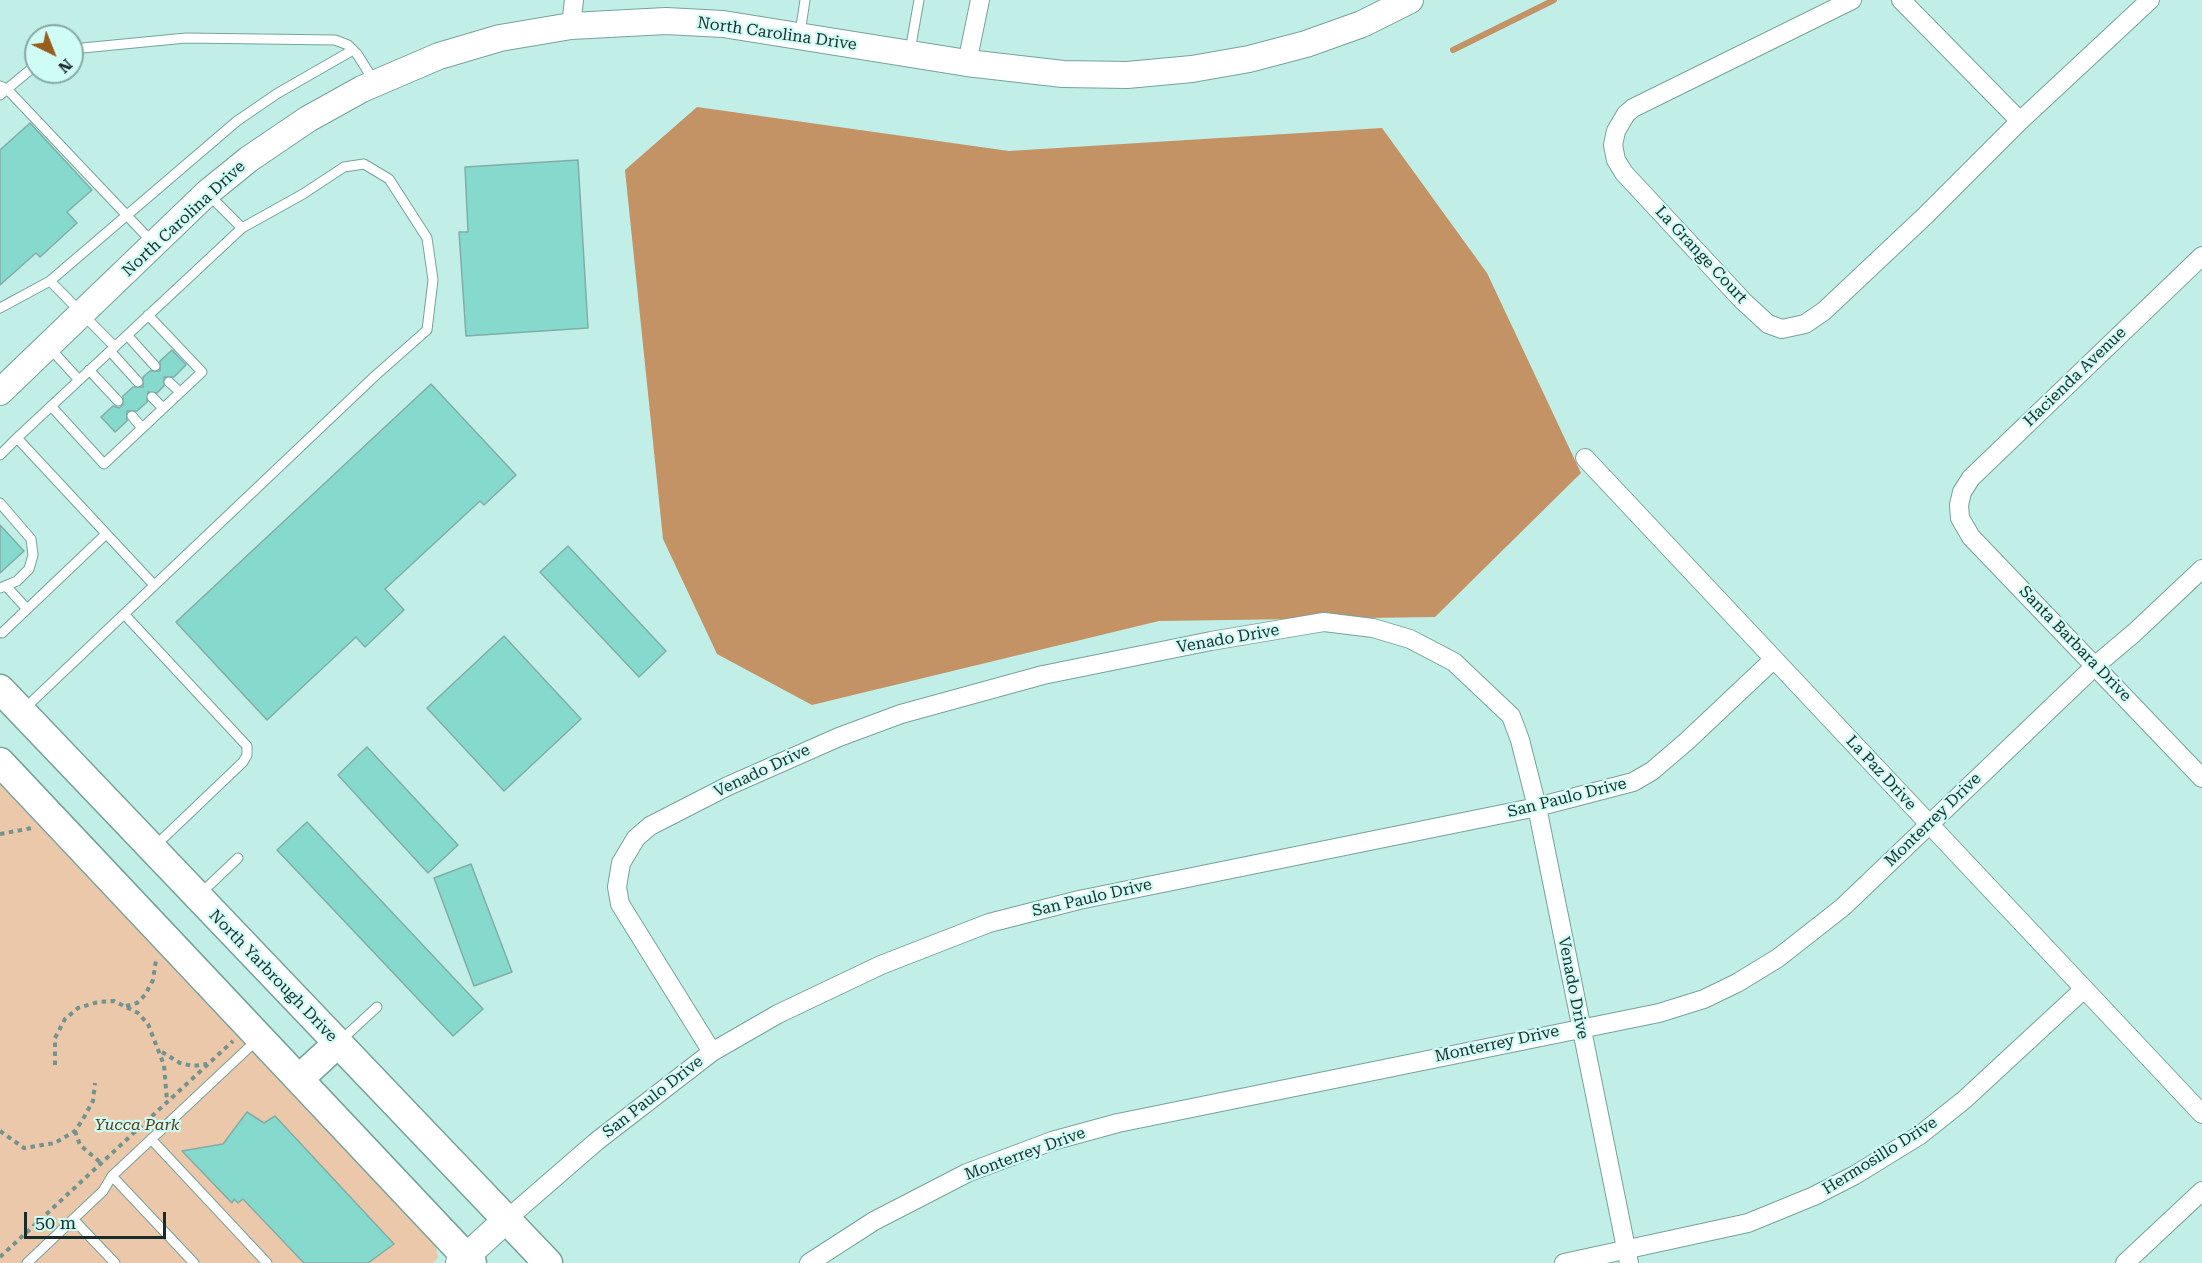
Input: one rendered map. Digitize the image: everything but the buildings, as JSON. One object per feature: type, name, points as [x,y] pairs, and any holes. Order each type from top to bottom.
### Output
[{"type":"main road","name":"North Carolina Drive","points":[[0,392],[207,193],[249,159],[308,118],[375,84],[440,56],[480,44],[571,26],[666,21],[723,24],[967,63],[1063,74],[1127,75],[1192,69],[1249,59],[1306,44],[1362,24],[1410,0]]},
{"type":"main road","name":"North Yarbrough Drive","points":[[0,689],[151,850],[548,1263]]},
{"type":"main road","points":[[0,762],[299,1079],[465,1261]]},
{"type":"main road","points":[[299,1079],[338,1043]]},
{"type":"main road","name":"San Paulo Drive","points":[[465,1261],[507,1219]]},
{"type":"street","points":[[571,26],[574,0]]},
{"type":"street","points":[[967,63],[980,0]]},
{"type":"street","name":"La Grange Court","points":[[1852,0],[1633,108],[1626,114],[1616,131],[1613,145],[1616,160],[1624,173],[1743,301],[1768,324],[1782,328],[1793,328],[1824,311],[1926,215],[2020,121],[2150,0]]},
{"type":"street","points":[[1901,0],[2020,121]]},
{"type":"street","name":"Hacienda Avenue","points":[[1959,505],[1962,492],[1971,477],[2202,256]]},
{"type":"street","name":"La Paz Drive","points":[[1585,458],[2202,1114]]},
{"type":"street","name":"Santa Barbara Drive","points":[[1959,505],[1960,518],[1971,537],[2096,664],[2202,778]]},
{"type":"street","name":"Monterrey Drive","points":[[809,1263],[874,1221],[967,1173],[1052,1141],[1118,1123],[1581,1027],[1659,1013],[1704,999],[1737,983],[1809,936],[1843,908],[2096,664],[2134,633],[2202,569]]},
{"type":"street","name":"Venado Drive","points":[[712,1052],[622,910],[618,874],[625,852],[650,826],[728,786],[839,737],[901,714],[1043,675],[1211,641],[1324,622],[1373,628],[1410,639],[1444,656],[1499,702],[1511,716],[1520,740],[1537,807],[1628,1256]]},
{"type":"street","name":"San Paulo Drive","points":[[507,1219],[597,1141],[712,1052],[778,1014],[871,969],[945,938],[989,923],[1136,887],[1537,807],[1606,791],[1633,782],[1652,771],[1774,659]]},
{"type":"street","name":"Hermosillo Drive","points":[[1564,1263],[1628,1256],[1748,1222],[1814,1196],[1855,1175],[1920,1135],[1964,1100],[2084,989]]},
{"type":"street","points":[[2125,1263],[2201,1193]]},
{"type":"lane","points":[[799,36],[805,0]]},
{"type":"lane","points":[[910,54],[919,0]]},
{"type":"lane","points":[[84,48],[186,38],[335,40],[353,50],[375,84]]},
{"type":"lane","points":[[0,308],[50,281],[237,121],[278,93],[353,50]]},
{"type":"lane","points":[[24,74],[2,90],[128,214],[154,244]]},
{"type":"lane","points":[[0,455],[242,228],[303,194],[344,167],[364,164],[388,178],[427,238],[433,280],[427,330],[21,712]]},
{"type":"lane","points":[[207,193],[242,228]]},
{"type":"lane","points":[[50,281],[82,313],[138,382]]},
{"type":"lane","points":[[51,406],[104,464],[202,372],[148,315]]},
{"type":"lane","points":[[127,335],[155,366]]},
{"type":"lane","points":[[48,346],[79,380]]},
{"type":"lane","points":[[89,370],[118,401]]},
{"type":"lane","points":[[169,381],[180,392]]},
{"type":"lane","points":[[152,397],[162,408]]},
{"type":"lane","points":[[132,416],[142,428]]},
{"type":"lane","points":[[17,438],[154,585]]},
{"type":"lane","points":[[0,503],[31,539],[33,555],[29,568],[3,587],[27,609]]},
{"type":"lane","points":[[2,633],[106,534]]},
{"type":"lane","points":[[124,614],[247,746],[247,754],[243,762],[151,850]]},
{"type":"lane","points":[[197,897],[238,858]]},
{"type":"lane","points":[[338,1043],[377,1007]]},
{"type":"lane","points":[[27,1263],[103,1191],[112,1176],[254,1032]]},
{"type":"lane","points":[[151,1139],[267,1263]]},
{"type":"lane","points":[[112,1176],[194,1263]]},
{"type":"lane","points":[[73,1219],[115,1263]]},
{"type":"path","points":[[126,1006],[137,1003],[145,995],[153,980],[161,933]]},
{"type":"path","points":[[55,1065],[55,1038],[64,1019],[78,1008],[114,1000],[126,1006],[148,1024],[161,1051],[167,1102]]},
{"type":"path","points":[[0,1257],[208,1064],[254,1032]]},
{"type":"path","points":[[161,1051],[180,1063],[193,1066],[208,1064]]},
{"type":"path","points":[[0,1131],[24,1148],[55,1143],[75,1131],[93,1101],[95,1083]]},
{"type":"path","points":[[75,1131],[80,1145],[101,1163]]},
{"type":"green space","name":"Yucca Park","points":[[0,778],[434,1237],[438,1258],[433,1263],[0,1263]]},
{"type":"shaded area","points":[[697,107],[1009,151],[1382,128],[1487,273],[1581,473],[1435,617],[1159,621],[812,705],[717,654],[663,539],[625,170]]},
{"type":"waterway","points":[[1453,50],[1554,0]]}]
